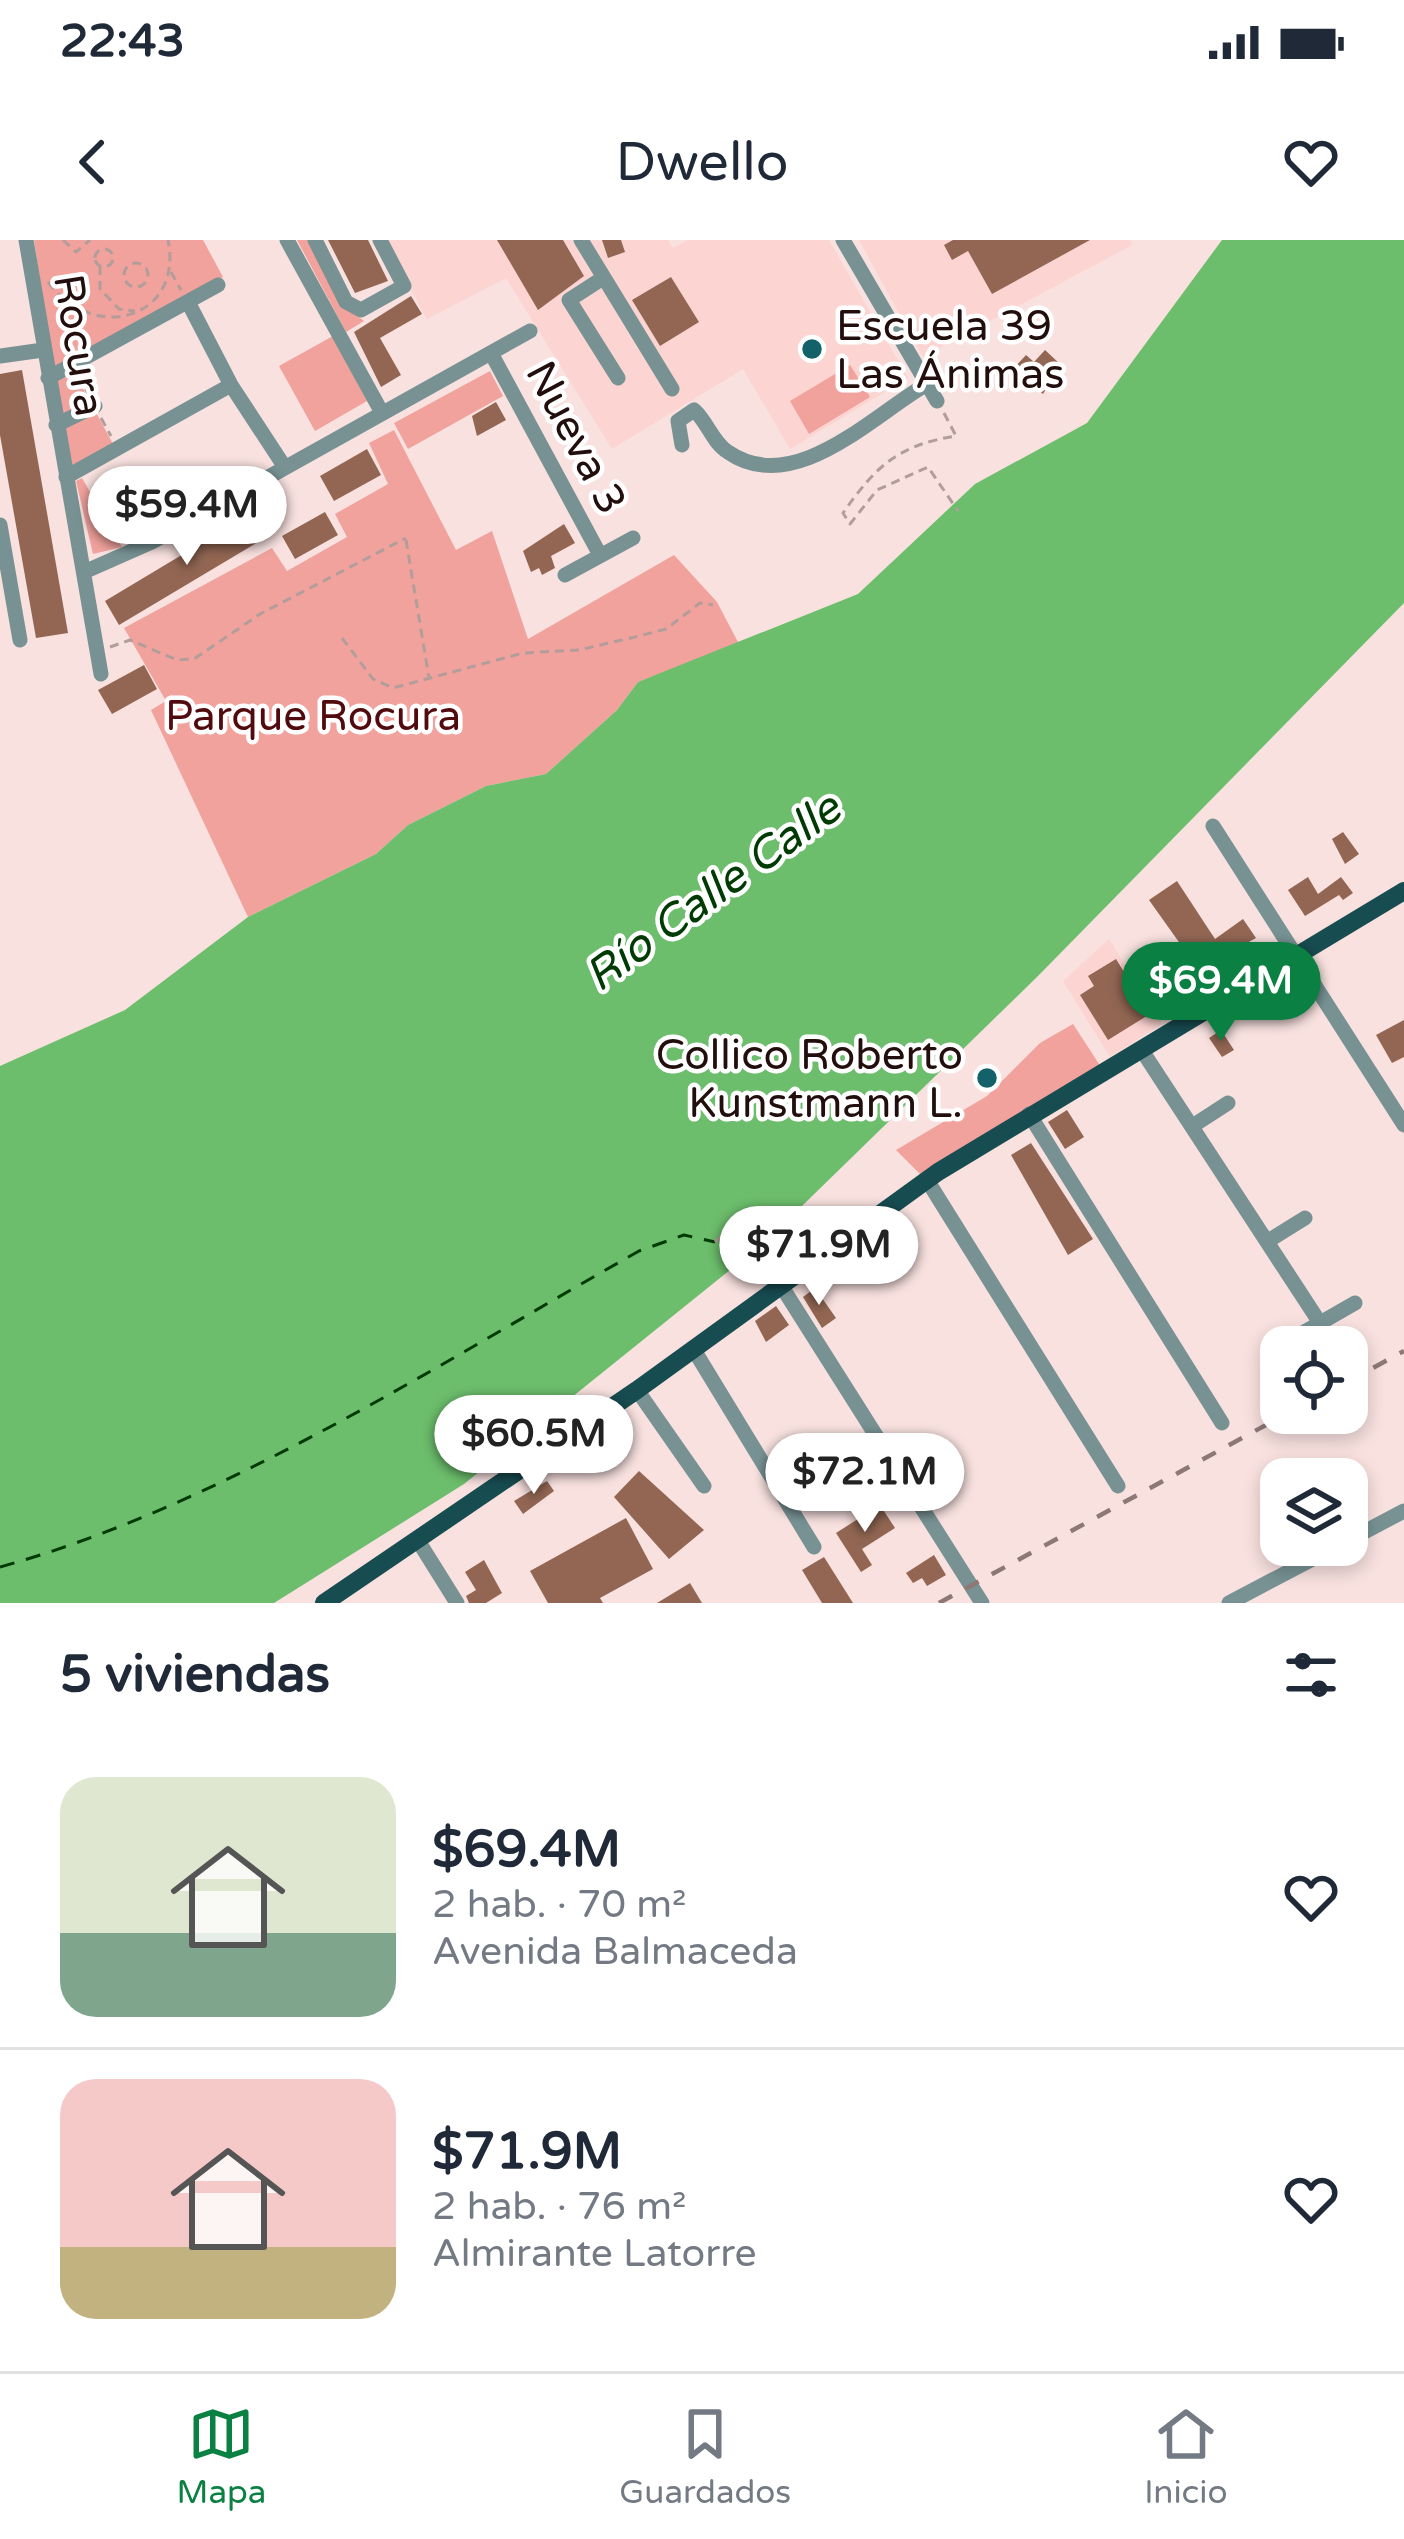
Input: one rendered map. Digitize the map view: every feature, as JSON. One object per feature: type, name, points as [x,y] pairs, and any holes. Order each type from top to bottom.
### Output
[{"type":"main road","points":[[324,1603],[638,1390],[926,1180],[1404,891]]},
{"type":"street","name":"Rocura","points":[[26,240],[101,674]]},
{"type":"street","points":[[286,240],[381,411]]},
{"type":"street","points":[[315,240],[346,302],[361,310],[404,286],[380,240]]},
{"type":"street","points":[[581,240],[672,389]]},
{"type":"street","points":[[843,240],[937,401]]},
{"type":"street","points":[[603,278],[569,300],[619,378]]},
{"type":"street","points":[[48,378],[218,285]]},
{"type":"street","points":[[188,302],[231,385],[284,466]]},
{"type":"street","points":[[84,572],[152,542],[530,332]]},
{"type":"street","points":[[0,356],[44,350]]},
{"type":"street","name":"Nueva 3","points":[[490,353],[600,556]]},
{"type":"street","points":[[682,445],[677,421],[694,410],[717,442],[736,457],[766,464],[805,460],[927,384]]},
{"type":"street","points":[[66,477],[231,385]]},
{"type":"street","points":[[56,425],[95,406]]},
{"type":"street","points":[[0,525],[20,640]]},
{"type":"street","name":"Nueva 3","points":[[565,575],[633,538]]},
{"type":"street","points":[[1214,826],[1404,1125]]},
{"type":"street","points":[[1142,1048],[1320,1323]]},
{"type":"street","points":[[1194,1125],[1228,1103]]},
{"type":"street","points":[[1029,1114],[1222,1423]]},
{"type":"street","points":[[926,1180],[1118,1486]]},
{"type":"street","points":[[1268,1240],[1305,1218]]},
{"type":"street","points":[[782,1287],[982,1603]]},
{"type":"street","points":[[1315,1326],[1355,1303]]},
{"type":"street","points":[[694,1350],[814,1547]]},
{"type":"street","points":[[638,1390],[704,1486]]},
{"type":"street","points":[[1368,1530],[1404,1511]]},
{"type":"street","points":[[417,1540],[457,1603]]},
{"type":"street","points":[[1228,1603],[1299,1566]]},
{"type":"path","points":[[63,240],[71,250],[90,243],[98,252],[100,290],[119,309],[137,311]]},
{"type":"path","points":[[109,240],[113,261],[125,268],[141,264],[146,281],[160,290]]},
{"type":"path","points":[[42,265],[58,295],[86,316],[111,319],[137,311],[160,290],[169,269],[168,240]]},
{"type":"path","points":[[98,252],[108,250]]},
{"type":"path","points":[[100,266],[113,261]]},
{"type":"path","points":[[125,268],[129,285],[146,281]]},
{"type":"path","points":[[169,269],[188,302]]},
{"type":"path","points":[[937,401],[956,436],[914,442],[868,477],[843,513],[850,524],[877,490],[928,466],[958,511]]},
{"type":"path","points":[[97,652],[130,640],[177,660],[194,659],[260,614],[406,538],[429,681]]},
{"type":"path","points":[[342,638],[373,680],[393,688],[523,653],[594,648],[666,629],[700,603],[713,605]]},
{"type":"path","points":[[716,1241],[729,1230],[748,1260],[785,1262]]},
{"type":"shaded area","points":[[384,240],[668,240],[673,248],[688,240],[829,240],[908,378],[790,449],[743,369],[612,449],[506,278],[427,319]]},
{"type":"shaded area","points":[[859,240],[1130,240],[1132,245],[923,357]]},
{"type":"shaded area","points":[[1109,939],[1162,1024],[1110,1057],[1063,981]]},
{"type":"green space","points":[[34,240],[203,240],[223,277],[53,371]]},
{"type":"green space","points":[[297,240],[308,240],[341,303],[364,321],[346,332]]},
{"type":"green space","points":[[333,336],[367,401],[315,431],[279,366]]},
{"type":"green space","points":[[850,365],[870,397],[809,434],[790,401]]},
{"type":"green space","points":[[73,370],[113,444],[70,468],[54,381]]},
{"type":"green space","points":[[490,371],[503,396],[408,449],[394,423]]},
{"type":"green space","name":"Parque Rocura","points":[[394,430],[456,550],[492,531],[528,639],[674,555],[717,602],[739,644],[638,682],[617,710],[546,774],[486,786],[408,825],[376,854],[248,917],[151,710],[166,701],[124,628],[272,548],[287,571],[347,537],[335,514],[388,484],[369,443]]},
{"type":"green space","points":[[82,478],[122,547],[93,554],[76,481]]},
{"type":"green space","points":[[1073,1024],[1101,1067],[922,1176],[896,1150],[987,1096],[1040,1043]]},
{"type":"water","name":"Río Calle Calle","points":[[1222,240],[1404,240],[1404,603],[1038,976],[766,1241],[464,1484],[274,1603],[0,1603],[0,1066],[125,1010],[248,917],[376,854],[408,825],[486,786],[546,774],[617,710],[638,682],[858,594],[975,484],[1087,423]]},
{"type":"building","points":[[328,240],[368,240],[388,281],[355,293]]},
{"type":"building","points":[[497,240],[563,240],[584,276],[538,310]]},
{"type":"building","points":[[602,240],[621,240],[625,252],[608,258]]},
{"type":"building","points":[[953,240],[1090,240],[992,294],[968,251],[952,260],[944,245]]},
{"type":"building","points":[[671,277],[699,322],[660,346],[632,300]]},
{"type":"building","points":[[411,296],[422,314],[380,338],[401,375],[381,387],[354,332]]},
{"type":"building","points":[[1045,350],[1060,364],[1043,394],[1014,368],[1026,355],[1034,362]]},
{"type":"building","points":[[22,370],[68,633],[36,638],[0,435],[0,374]]},
{"type":"building","points":[[496,402],[506,420],[477,436],[472,416]]},
{"type":"building","points":[[367,449],[381,475],[334,501],[320,476]]},
{"type":"building","points":[[255,511],[268,536],[119,625],[105,601]]},
{"type":"building","points":[[325,512],[338,535],[295,559],[282,536]]},
{"type":"building","points":[[564,524],[575,543],[551,556],[555,568],[542,575],[539,568],[531,572],[523,551]]},
{"type":"building","points":[[144,665],[157,689],[112,714],[98,690]]},
{"type":"building","points":[[1343,832],[1359,854],[1345,864],[1332,839]]},
{"type":"building","points":[[1308,877],[1318,894],[1341,877],[1353,893],[1343,900],[1339,895],[1305,916],[1288,890]]},
{"type":"building","points":[[1177,881],[1215,939],[1243,919],[1256,938],[1209,964],[1222,984],[1213,990],[1149,900]]},
{"type":"building","points":[[1116,959],[1150,1014],[1108,1040],[1080,995],[1094,986],[1088,976]]},
{"type":"building","points":[[1404,1020],[1404,1057],[1392,1063],[1376,1035]]},
{"type":"building","points":[[1221,1030],[1234,1050],[1222,1057],[1209,1038]]},
{"type":"building","points":[[1067,1110],[1084,1137],[1065,1149],[1048,1122]]},
{"type":"building","points":[[1031,1143],[1093,1239],[1068,1255],[1011,1155]]},
{"type":"building","points":[[815,1288],[836,1318],[822,1328],[803,1297]]},
{"type":"building","points":[[776,1306],[789,1325],[766,1342],[755,1321]]},
{"type":"building","points":[[639,1471],[704,1530],[669,1559],[614,1497]]},
{"type":"building","points":[[547,1481],[554,1491],[523,1514],[514,1501]]},
{"type":"building","points":[[880,1505],[895,1528],[862,1549],[872,1565],[861,1572],[836,1533]]},
{"type":"building","points":[[626,1518],[653,1569],[600,1598],[603,1603],[548,1603],[530,1571]]},
{"type":"building","points":[[934,1555],[946,1575],[927,1586],[922,1578],[913,1583],[906,1573]]},
{"type":"building","points":[[824,1557],[853,1603],[822,1603],[802,1570]]},
{"type":"building","points":[[484,1560],[502,1593],[486,1603],[469,1603],[466,1596],[476,1590],[465,1572]]},
{"type":"building","points":[[690,1583],[702,1603],[657,1603]]},
{"type":"ferry route","points":[[0,1567],[83,1541],[247,1470],[639,1251],[684,1235],[715,1242]]},
{"type":"railway","points":[[1368,1371],[1404,1351]]},
{"type":"railway","points":[[939,1603],[1260,1428]]},
{"type":"place","name":"Escuela 39 Las Ánimas","points":[[812,349]]},
{"type":"place","name":"Collico Roberto Kunstmann L.","points":[[987,1078]]}]
